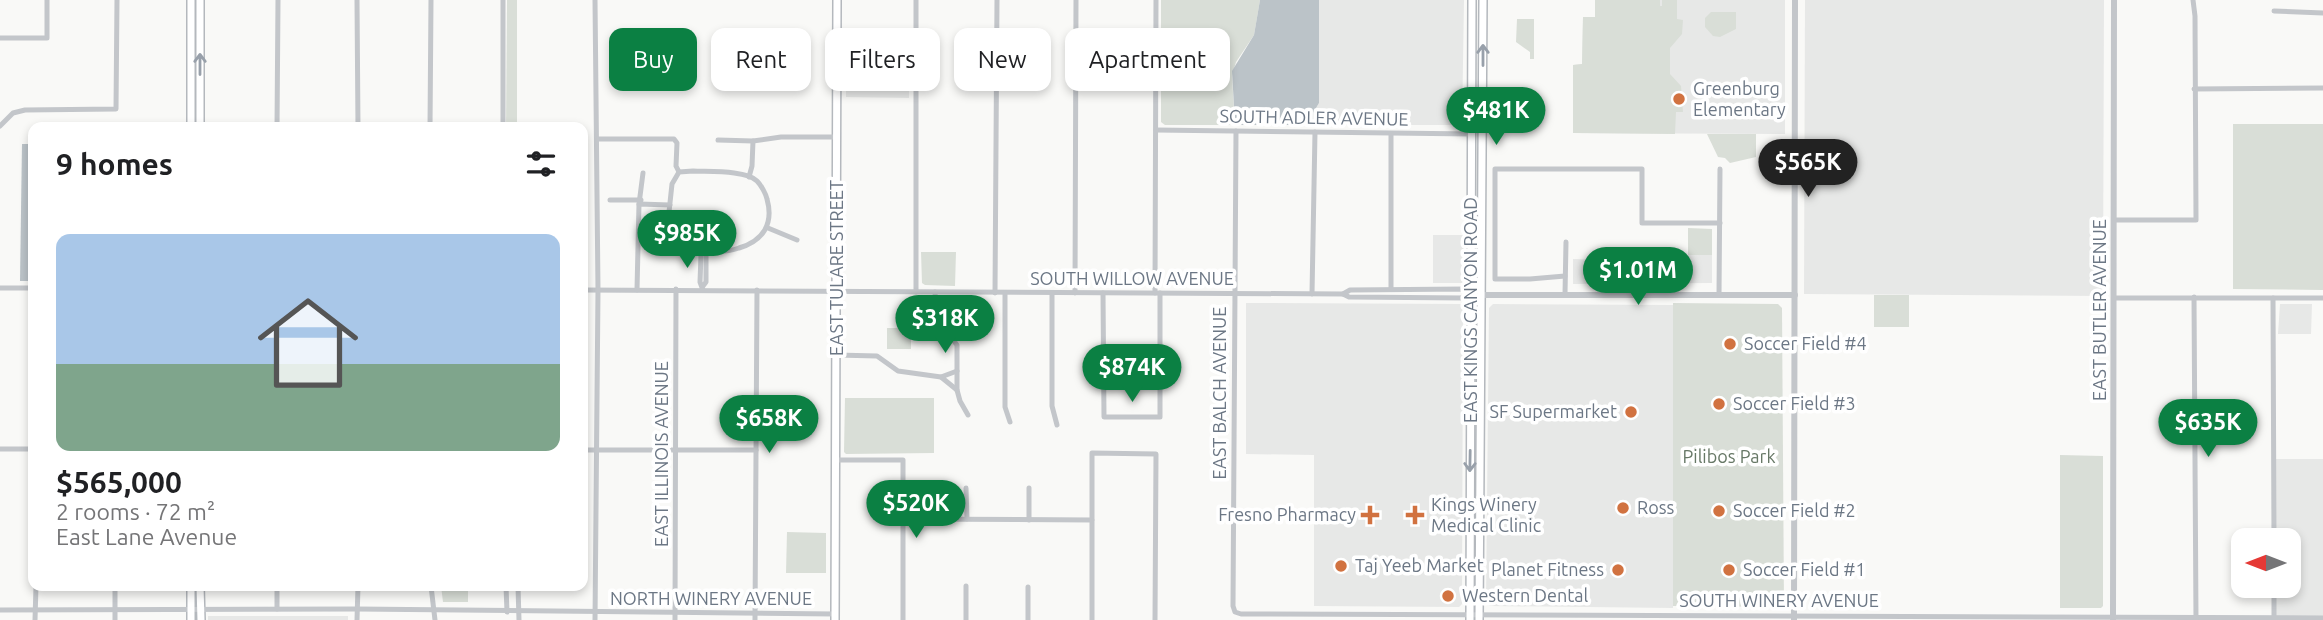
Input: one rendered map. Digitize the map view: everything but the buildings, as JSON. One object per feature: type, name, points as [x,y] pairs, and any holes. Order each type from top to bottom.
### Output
[{"type":"main road","points":[[191,0],[191,122]]},
{"type":"main road","points":[[200,0],[200,122]]},
{"type":"main road","name":"EAST TULARE STREET","points":[[835,617],[837,0]]},
{"type":"main road","name":"EAST KINGS CANYON ROAD","points":[[1469,617],[1472,0]]},
{"type":"main road","name":"EAST KINGS CANYON ROAD","points":[[1479,617],[1483,0]]},
{"type":"main road","points":[[191,591],[191,620]]},
{"type":"main road","points":[[200,591],[201,620]]},
{"type":"street","points":[[0,38],[47,38],[47,0]]},
{"type":"street","points":[[0,126],[13,113],[25,110],[116,109],[117,0]]},
{"type":"street","points":[[277,122],[278,0]]},
{"type":"street","points":[[356,0],[358,122]]},
{"type":"street","points":[[430,122],[431,0]]},
{"type":"street","points":[[503,0],[503,122]]},
{"type":"street","points":[[595,0],[598,290],[595,616]]},
{"type":"street","points":[[916,0],[916,292]]},
{"type":"street","points":[[995,293],[996,0]]},
{"type":"street","points":[[1075,293],[1076,0]]},
{"type":"street","points":[[1103,293],[1104,417],[1127,420],[1160,417],[1156,0]]},
{"type":"street","points":[[1794,618],[1795,0]]},
{"type":"street","name":"EAST BUTLER AVENUE","points":[[2113,619],[2114,0]]},
{"type":"street","points":[[2114,219],[2196,220],[2193,0]]},
{"type":"street","points":[[2274,11],[2323,13]]},
{"type":"street","points":[[2194,89],[2323,89]]},
{"type":"street","name":"SOUTH ADLER AVENUE","points":[[1156,130],[1472,134]]},
{"type":"street","name":"EAST BALCH AVENUE","points":[[1235,612],[1236,131]]},
{"type":"street","points":[[1312,294],[1315,132]]},
{"type":"street","points":[[1391,134],[1391,289]]},
{"type":"street","points":[[718,139],[752,141],[781,137],[837,137]]},
{"type":"street","points":[[597,139],[674,139],[677,143],[676,166],[679,172]]},
{"type":"street","points":[[749,177],[752,141]]},
{"type":"street","points":[[1565,276],[1495,279],[1495,169],[1642,169],[1642,223],[1720,223]]},
{"type":"street","points":[[1720,169],[1720,295]]},
{"type":"street","points":[[679,172],[722,173],[757,180],[766,195],[771,212],[768,228],[759,238],[741,248],[726,251],[674,250],[666,240],[672,184],[679,172]]},
{"type":"street","points":[[637,290],[643,173]]},
{"type":"street","points":[[610,200],[670,205]]},
{"type":"street","points":[[768,228],[797,240]]},
{"type":"street","points":[[1565,294],[1566,242]]},
{"type":"street","points":[[703,252],[706,254],[706,282],[703,288],[700,282],[703,252]]},
{"type":"street","points":[[0,288],[28,288]]},
{"type":"street","name":"SOUTH WILLOW AVENUE","points":[[588,290],[703,288],[995,293],[1343,294],[1465,298],[1472,295],[1565,294],[1795,295]]},
{"type":"street","name":"EAST ILLINOIS AVENUE","points":[[675,616],[677,289]]},
{"type":"street","name":"SOUTH WILLOW AVENUE","points":[[1343,294],[1350,290],[1465,289],[1472,295]]},
{"type":"street","points":[[755,617],[757,290]]},
{"type":"street","points":[[935,292],[939,322],[957,345],[957,390],[968,415]]},
{"type":"street","points":[[1005,293],[1005,407],[1010,422]]},
{"type":"street","points":[[1052,293],[1052,406],[1057,425]]},
{"type":"street","points":[[2194,297],[2196,618]]},
{"type":"street","points":[[2114,298],[2323,298]]},
{"type":"street","points":[[2273,298],[2273,528]]},
{"type":"street","points":[[836,355],[877,356],[898,372],[941,377],[957,371]]},
{"type":"street","points":[[941,377],[957,390]]},
{"type":"street","points":[[0,449],[28,449]]},
{"type":"street","points":[[588,450],[756,450]]},
{"type":"street","points":[[1092,620],[1092,453],[1126,452],[1156,454],[1155,620]]},
{"type":"street","points":[[835,460],[903,460],[903,620]]},
{"type":"street","points":[[966,488],[967,519]]},
{"type":"street","points":[[1029,488],[1029,520]]},
{"type":"street","points":[[903,519],[1092,520]]},
{"type":"street","points":[[966,586],[966,620]]},
{"type":"street","points":[[1028,587],[1028,620]]},
{"type":"street","points":[[35,620],[36,591]]},
{"type":"street","points":[[115,591],[115,620]]},
{"type":"street","points":[[277,591],[277,609]]},
{"type":"street","points":[[358,591],[358,620]]},
{"type":"street","points":[[432,591],[435,620]]},
{"type":"street","points":[[506,591],[507,612]]},
{"type":"street","points":[[518,591],[519,620]]},
{"type":"street","points":[[2274,598],[2274,619]]},
{"type":"street","name":"NORTH WINERY AVENUE","points":[[0,610],[358,609],[595,616],[835,617]]},
{"type":"street","name":"SOUTH WINERY AVENUE","points":[[1235,612],[1469,617],[2323,618]]},
{"type":"shaded area","points":[[1260,0],[1319,0],[1319,103],[1313,113],[1313,125],[1235,125],[1232,71],[1254,35]]},
{"type":"shaded area","points":[[1319,0],[1464,0],[1462,125],[1313,125],[1313,113],[1319,103]]},
{"type":"shaded area","name":"Greenburg Elementary","points":[[1595,0],[1785,0],[1785,134],[1573,133],[1573,65],[1582,64],[1583,17],[1595,17]]},
{"type":"shaded area","points":[[1805,0],[2104,0],[2103,296],[1804,294]]},
{"type":"shaded area","points":[[846,91],[909,91],[909,98],[846,97]]},
{"type":"shaded area","points":[[22,144],[28,144],[28,281],[20,281]]},
{"type":"shaded area","points":[[1433,235],[1464,235],[1463,283],[1433,283]]},
{"type":"shaded area","points":[[1606,255],[1712,255],[1712,283],[1573,284],[1573,259],[1605,260]]},
{"type":"shaded area","points":[[1246,303],[1463,306],[1462,604],[1459,607],[1314,606],[1314,455],[1246,454]]},
{"type":"shaded area","points":[[1493,304],[1673,305],[1673,608],[1490,606],[1486,603],[1489,308]]},
{"type":"shaded area","points":[[2280,304],[2312,304],[2311,334],[2278,334]]},
{"type":"shaded area","points":[[2274,459],[2323,459],[2323,616],[2273,616],[2273,598],[2301,598],[2301,528],[2274,528]]},
{"type":"shaded area","points":[[208,616],[348,616],[348,620],[208,620]]},
{"type":"green space","points":[[507,0],[517,0],[517,122],[506,122]]},
{"type":"green space","points":[[1161,0],[1260,0],[1254,35],[1236,62],[1232,76],[1235,125],[1165,125],[1161,122],[1161,91],[1230,91],[1230,28],[1161,28]]},
{"type":"green space","points":[[1595,0],[1660,0],[1662,6],[1662,0],[1677,0],[1677,19],[1683,20],[1682,34],[1670,48],[1670,74],[1681,86],[1683,112],[1676,112],[1675,134],[1573,133],[1573,65],[1582,64],[1583,17],[1595,17]]},
{"type":"green space","points":[[1711,12],[1736,12],[1736,29],[1720,37],[1713,36],[1705,27],[1705,18]]},
{"type":"green space","points":[[1517,19],[1534,19],[1534,59],[1530,59],[1530,52],[1516,42]]},
{"type":"green space","points":[[2233,124],[2323,124],[2323,290],[2233,289]]},
{"type":"green space","points":[[1707,134],[1756,134],[1756,157],[1730,163],[1725,158],[1718,157]]},
{"type":"green space","points":[[1688,228],[1712,229],[1712,255],[1688,255]]},
{"type":"green space","points":[[921,252],[956,252],[955,286],[922,283]]},
{"type":"green space","points":[[1874,295],[1909,295],[1909,327],[1874,327]]},
{"type":"green space","name":"Pilibos Park","points":[[1673,303],[1778,304],[1782,308],[1784,607],[1673,606]]},
{"type":"green space","points":[[887,328],[911,328],[911,349],[887,349]]},
{"type":"green space","points":[[845,398],[934,398],[934,453],[846,454]]},
{"type":"green space","points":[[2060,455],[2103,456],[2101,608],[2060,608]]},
{"type":"green space","points":[[787,532],[826,533],[826,573],[786,573]]},
{"type":"green space","points":[[442,591],[468,591],[468,602],[443,602]]},
{"type":"place","name":"Greenburg Elementary","points":[[1679,99]]},
{"type":"place","name":"Soccer Field #4","points":[[1730,344]]},
{"type":"place","name":"Soccer Field #3","points":[[1719,404]]},
{"type":"place","name":"SF Supermarket","points":[[1631,412]]},
{"type":"place","name":"Ross","points":[[1623,508]]},
{"type":"place","name":"Soccer Field #2","points":[[1719,511]]},
{"type":"place","name":"Fresno Pharmacy","points":[[1370,515]]},
{"type":"place","name":"Kings Winery Medical Clinic","points":[[1415,515]]},
{"type":"place","name":"Taj Yeeb Market","points":[[1341,566]]},
{"type":"place","name":"Planet Fitness","points":[[1618,570]]},
{"type":"place","name":"Soccer Field #1","points":[[1729,570]]},
{"type":"place","name":"Western Dental","points":[[1448,596]]}]
